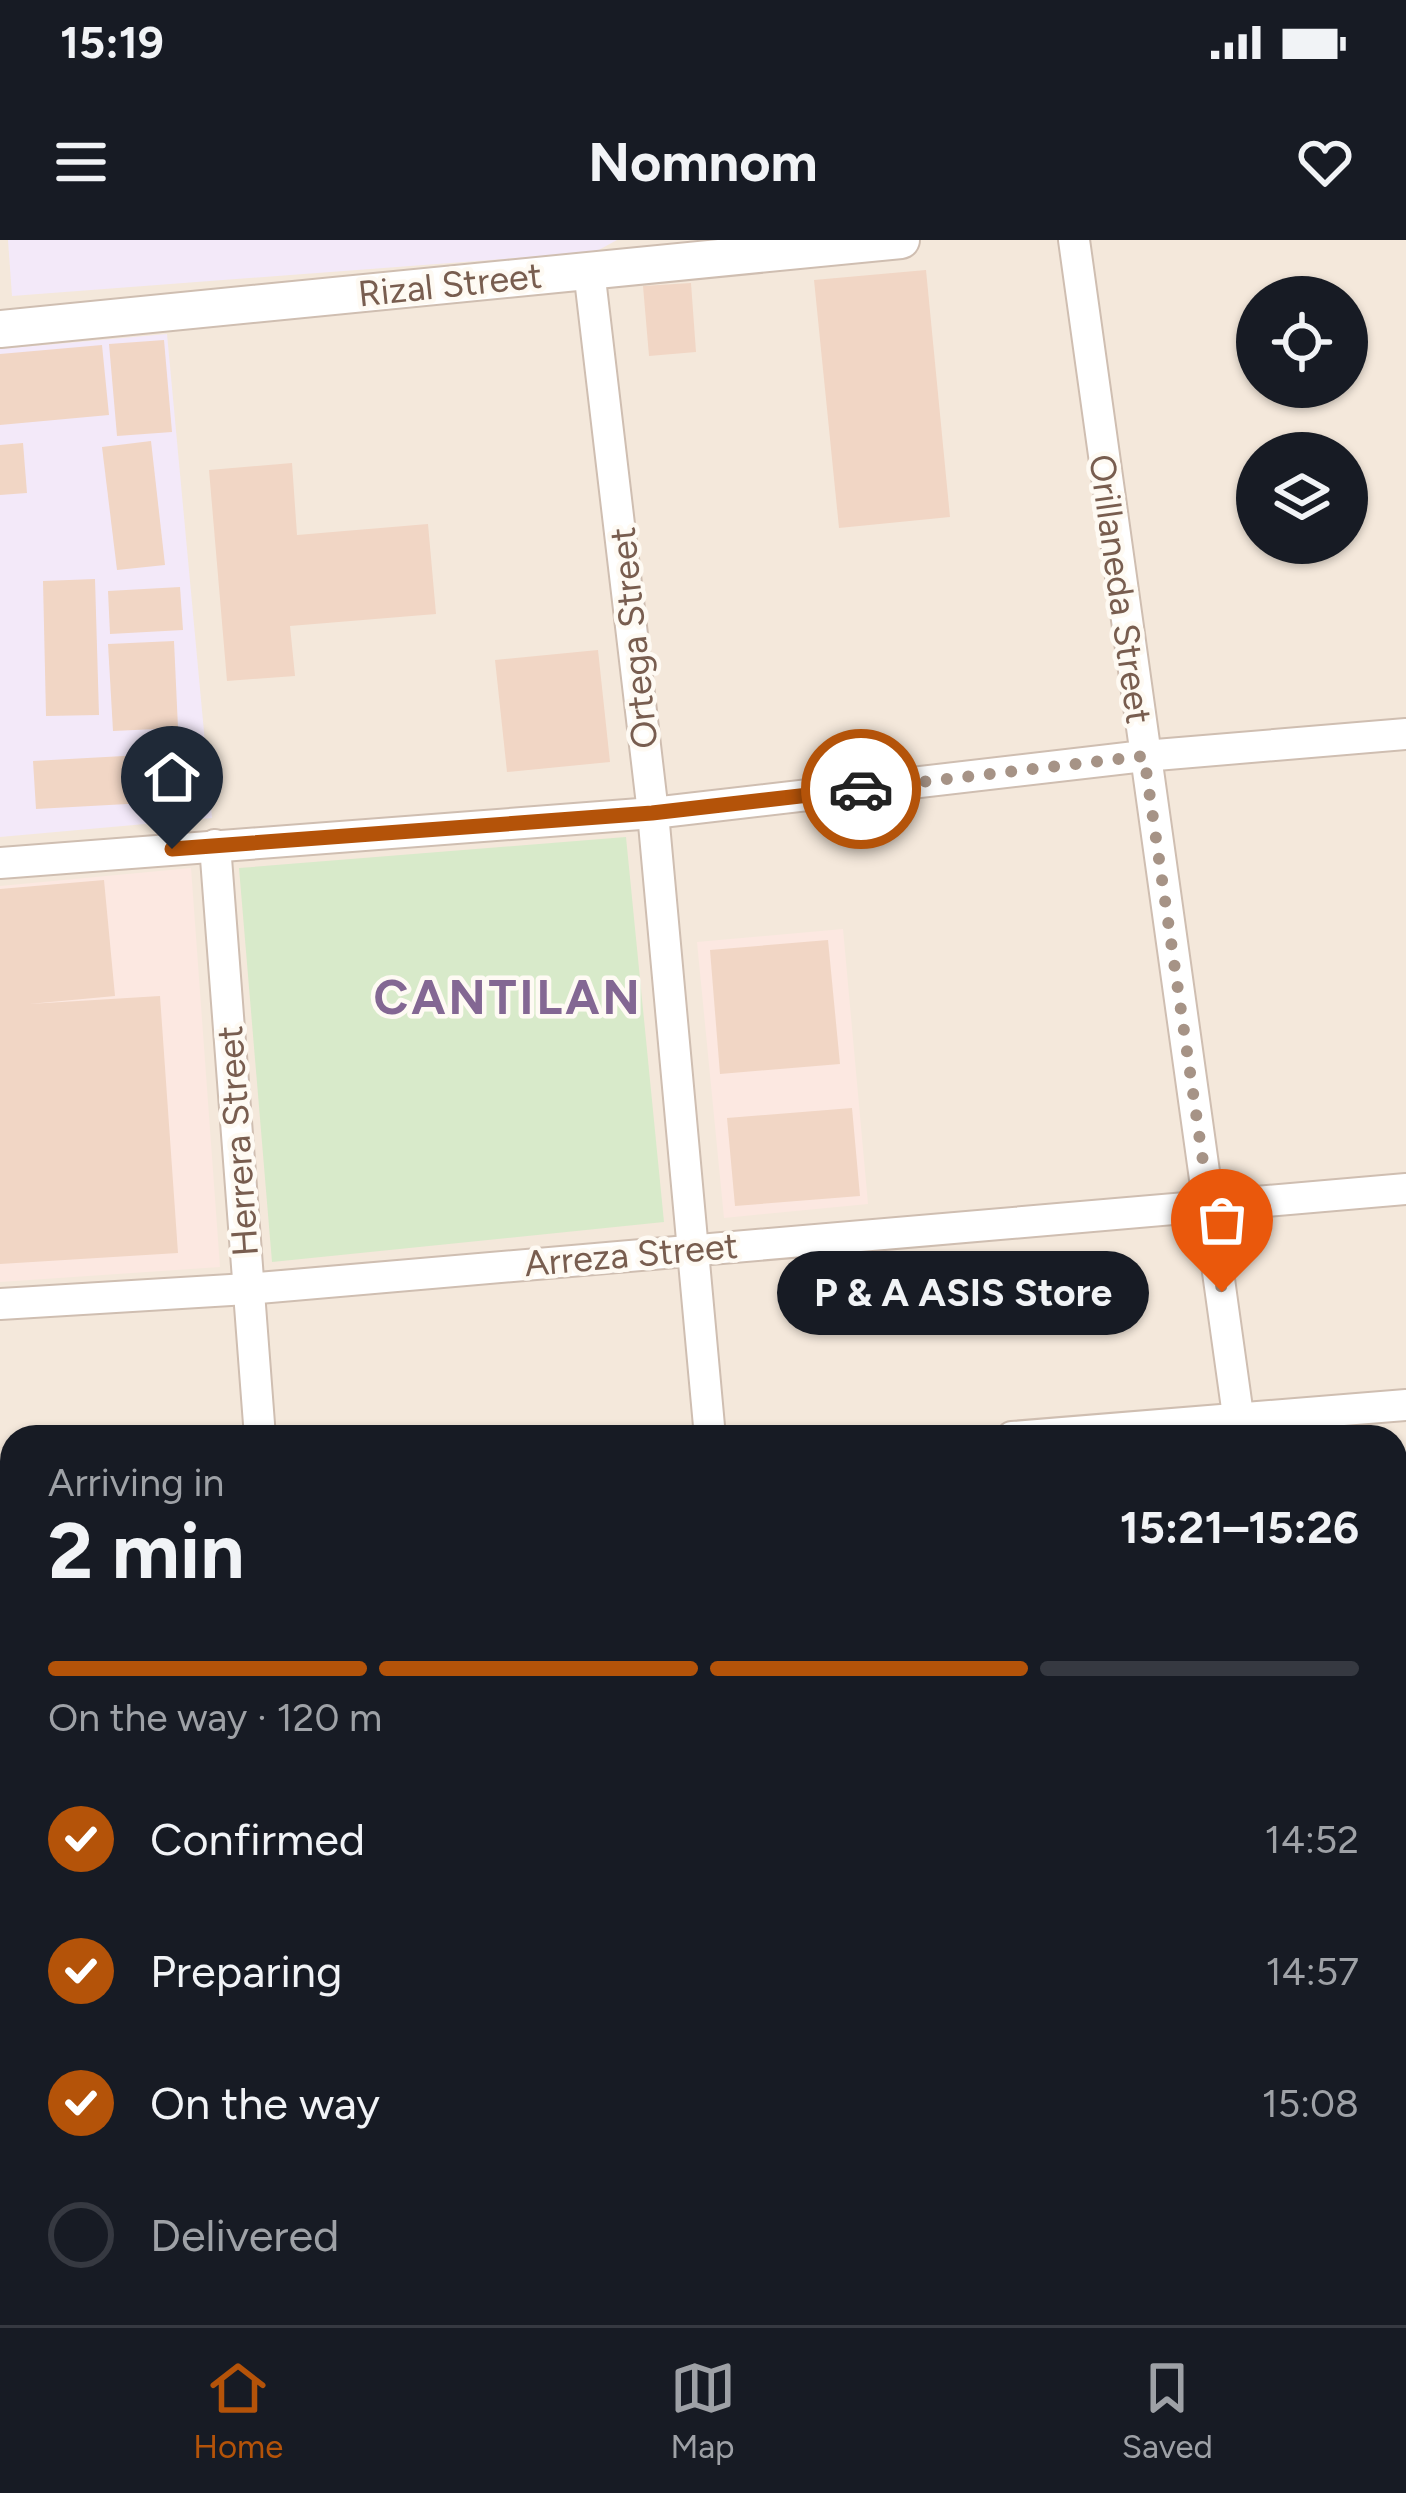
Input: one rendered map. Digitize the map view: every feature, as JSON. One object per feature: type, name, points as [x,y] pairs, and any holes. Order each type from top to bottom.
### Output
[{"type":"street","name":"Rizal Street","points":[[0,329],[589,270],[658,250],[901,240]]},
{"type":"street","name":"Orillaneda Street","points":[[1074,240],[1239,1425]]},
{"type":"street","name":"Ortega Street","points":[[589,270],[652,813],[709,1425]]},
{"type":"street","points":[[0,863],[652,813],[1144,756],[1406,734]]},
{"type":"street","name":"Herrera Street","points":[[215,845],[259,1425]]},
{"type":"street","name":"Arreza Street","points":[[0,1304],[247,1289],[1406,1189]]},
{"type":"street","points":[[1254,1425],[1406,1405]]},
{"type":"shaded area","points":[[0,240],[1406,240],[1406,1425],[0,1425]]},
{"type":"shaded area","points":[[8,240],[617,240],[595,252],[12,296]]},
{"type":"shaded area","points":[[167,334],[212,818],[0,837],[0,349]]},
{"type":"shaded area","points":[[191,868],[220,1267],[0,1282],[0,886]]},
{"type":"shaded area","points":[[843,929],[868,1204],[724,1218],[697,942]]},
{"type":"green space","points":[[626,837],[664,1222],[272,1262],[239,868]]},
{"type":"building","points":[[926,270],[950,517],[839,528],[814,280]]},
{"type":"building","points":[[691,283],[696,352],[649,356],[643,286]]},
{"type":"building","points":[[164,340],[172,432],[117,436],[109,344]]},
{"type":"building","points":[[102,345],[109,415],[0,425],[0,354]]},
{"type":"building","points":[[151,441],[165,565],[117,570],[102,447]]},
{"type":"building","points":[[23,443],[27,493],[0,495],[0,445]]},
{"type":"building","points":[[292,463],[297,535],[428,524],[436,614],[290,626],[295,676],[227,681],[209,470]]},
{"type":"building","points":[[95,579],[99,715],[46,716],[43,581]]},
{"type":"building","points":[[180,587],[183,630],[110,634],[108,591]]},
{"type":"building","points":[[174,641],[178,728],[113,731],[108,644]]},
{"type":"building","points":[[598,650],[610,762],[507,772],[495,660]]},
{"type":"building","points":[[178,753],[182,801],[36,809],[33,761]]},
{"type":"building","points":[[104,880],[115,996],[29,1004],[160,996],[178,1253],[0,1264],[0,889]]},
{"type":"building","points":[[828,940],[840,1064],[720,1074],[710,950]]},
{"type":"building","points":[[852,1108],[860,1196],[735,1206],[727,1118]]},
{"type":"way so far","points":[[861,789],[1144,756],[1222,1292]]},
{"type":"place","name":"P & A ASIS Store","points":[[1222,1292]]},
{"type":"district","name":"CANTILAN","points":[[508,997]]},
{"type":"route","points":[[172,849],[652,813],[861,789]]}]
